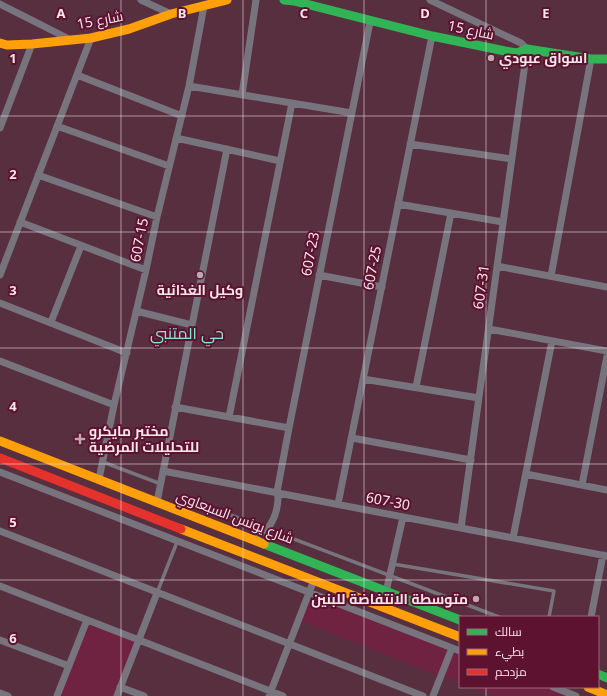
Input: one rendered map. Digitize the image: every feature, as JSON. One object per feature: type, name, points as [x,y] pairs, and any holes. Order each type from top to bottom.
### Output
[{"type":"main road","name":"شارع 15","points":[[0,43],[7,45],[32,44],[91,38],[129,29],[172,14],[227,0]]},
{"type":"main road","name":"شارع 15","points":[[284,0],[294,0],[370,22],[505,51],[517,52],[527,49],[591,59],[607,59]]},
{"type":"main road","name":"شارع يونس السبعاوي","points":[[0,441],[459,620]]},
{"type":"main road","points":[[0,458],[459,637]]},
{"type":"main road","points":[[247,554],[252,539]]},
{"type":"main road","points":[[590,688],[607,695]]},
{"type":"street","points":[[141,0],[172,14]]},
{"type":"street","points":[[242,95],[256,0]]},
{"type":"street","points":[[430,0],[520,44],[527,49]]},
{"type":"street","points":[[0,4],[71,40]]},
{"type":"street","name":"607-15","points":[[99,480],[114,405],[189,86],[204,6]]},
{"type":"street","name":"607-23","points":[[267,529],[272,521],[278,505],[279,498],[277,492],[289,428],[370,22]]},
{"type":"street","name":"607-25","points":[[338,504],[432,36]]},
{"type":"street","points":[[0,275],[91,38]]},
{"type":"street","points":[[0,128],[32,44]]},
{"type":"street","name":"607-31","points":[[461,528],[527,49]]},
{"type":"street","points":[[551,276],[591,59]]},
{"type":"street","points":[[77,75],[182,116]]},
{"type":"street","points":[[189,86],[352,113]]},
{"type":"street","points":[[229,417],[292,103]]},
{"type":"street","points":[[57,126],[169,166]]},
{"type":"street","points":[[176,138],[280,161]]},
{"type":"street","points":[[410,144],[512,159]]},
{"type":"street","points":[[157,502],[227,149]]},
{"type":"street","points":[[38,175],[157,218]]},
{"type":"street","points":[[398,204],[503,222]]},
{"type":"street","points":[[416,387],[451,213]]},
{"type":"street","points":[[20,222],[146,270]]},
{"type":"street","points":[[51,322],[81,246]]},
{"type":"street","points":[[497,266],[607,287]]},
{"type":"street","points":[[319,275],[382,287]]},
{"type":"street","points":[[0,303],[126,353]]},
{"type":"street","points":[[136,311],[192,325]]},
{"type":"street","points":[[489,329],[607,351]]},
{"type":"street","points":[[513,538],[552,341]]},
{"type":"street","points":[[582,485],[607,356]]},
{"type":"street","points":[[0,360],[114,405]]},
{"type":"street","points":[[363,379],[479,398]]},
{"type":"street","points":[[175,406],[289,428]]},
{"type":"street","points":[[352,438],[471,460]]},
{"type":"street","name":"607-30","points":[[163,471],[605,555]]},
{"type":"street","points":[[0,472],[459,651]]},
{"type":"street","points":[[526,474],[607,490]]},
{"type":"street","points":[[386,592],[403,517]]},
{"type":"street","points":[[252,539],[267,529]]},
{"type":"street","points":[[0,531],[423,696]]},
{"type":"street","points":[[591,616],[605,555]]},
{"type":"street","points":[[270,694],[314,580]]},
{"type":"street","points":[[0,586],[139,640],[270,694],[283,696]]},
{"type":"street","points":[[117,696],[157,593]]},
{"type":"street","points":[[57,696],[87,620]]},
{"type":"street","points":[[0,640],[69,666]]},
{"type":"street","points":[[433,696],[452,648]]},
{"type":"street","points":[[120,687],[144,696]]},
{"type":"street","points":[[556,688],[576,696]]},
{"type":"street","points":[[0,693],[8,696]]},
{"type":"lane","points":[[103,462],[160,484]]},
{"type":"lane","points":[[228,514],[495,616]]},
{"type":"lane","points":[[157,593],[178,541]]},
{"type":"lane","points":[[393,564],[554,591],[549,616]]},
{"type":"shaded area","points":[[311,596],[448,650],[439,676],[301,621]]},
{"type":"shaded area","points":[[88,624],[135,642],[113,696],[59,696]]},
{"type":"shaded area","points":[[454,652],[459,654],[459,683],[444,677]]},
{"type":"shaded area","points":[[474,688],[551,688],[572,696],[494,696]]},
{"type":"traffic: fast","points":[[284,0],[294,1],[432,36],[505,51],[517,53],[527,49],[591,59],[607,59]]},
{"type":"traffic: fast","points":[[264,544],[459,620]]},
{"type":"traffic: fast","points":[[599,674],[607,678]]},
{"type":"traffic: slow","points":[[0,43],[7,45],[32,44],[91,38],[129,29],[171,14],[227,0]]},
{"type":"traffic: slow","points":[[0,441],[264,544]]},
{"type":"traffic: slow","points":[[181,529],[459,637]]},
{"type":"traffic: slow","points":[[590,688],[607,695]]},
{"type":"traffic: jam","points":[[0,458],[181,529]]},
{"type":"place","name":"اسواق عبودي","points":[[491,58]]},
{"type":"place","name":"وكيل الغذائية","points":[[200,275]]},
{"type":"place","name":"مختبر مايكرو للتحليلات المرضية","points":[[80,439]]},
{"type":"place","name":"متوسطة الانتفاضة للبنين","points":[[476,599]]},
{"type":"district","name":"حي المتنبي","points":[[187,333]]}]
